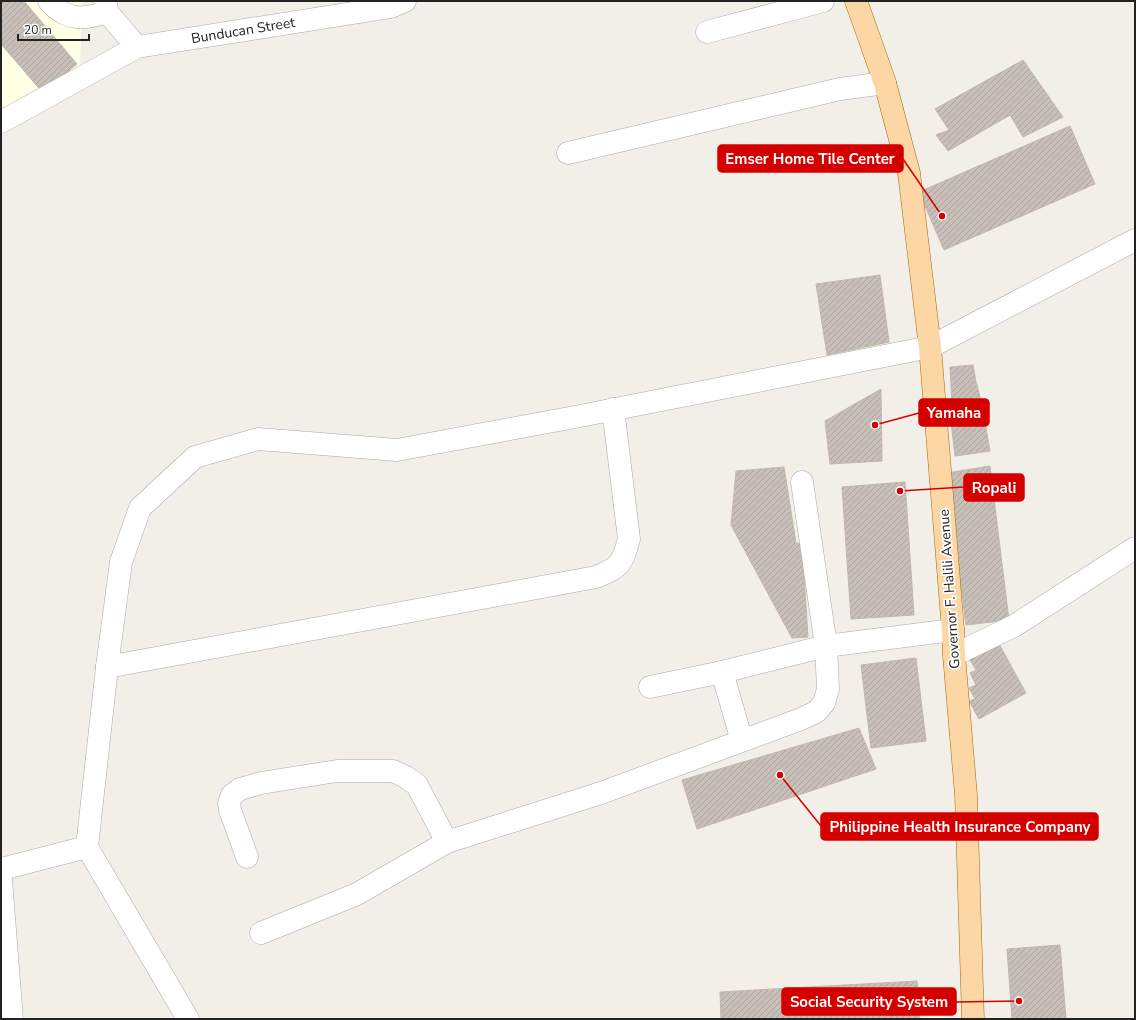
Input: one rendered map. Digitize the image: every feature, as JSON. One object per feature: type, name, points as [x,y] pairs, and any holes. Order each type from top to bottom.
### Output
[{"type":"main road","name":"Governor F. Halili Avenue","points":[[856,1],[884,83],[908,173],[930,347],[966,795],[974,1019]]},
{"type":"street","points":[[49,1],[54,8],[68,15],[84,18],[107,6],[137,47]]},
{"type":"street","name":"Bunducan Street","points":[[1,122],[137,47],[391,7],[405,1]]},
{"type":"street","points":[[707,32],[823,1]]},
{"type":"street","points":[[568,153],[840,89],[884,83]]},
{"type":"street","points":[[188,1019],[87,846],[121,562],[140,508],[195,457],[258,439],[396,450],[930,347],[1135,240]]},
{"type":"street","points":[[108,667],[596,578],[613,571],[624,559],[629,539],[613,409]]},
{"type":"street","points":[[262,933],[358,894],[447,842],[601,794],[742,742],[802,719],[816,712],[824,703],[828,689],[826,646],[802,482]]},
{"type":"street","points":[[954,655],[1014,626],[1135,548]]},
{"type":"street","points":[[650,687],[722,672],[826,646],[953,630]]},
{"type":"street","points":[[722,672],[742,742]]},
{"type":"street","points":[[247,857],[230,810],[229,803],[232,795],[240,789],[261,783],[337,771],[393,771],[406,777],[417,785],[447,842]]},
{"type":"street","points":[[1,869],[87,846]]},
{"type":"street","points":[[1,880],[12,1019]]},
{"type":"shaded area","points":[[1,1],[82,1],[80,71],[1,116]]},
{"type":"building","points":[[1,1],[24,1],[77,64],[43,93],[1,44]]},
{"type":"building","points":[[1023,60],[1063,117],[1023,137],[1010,115],[948,151],[936,135],[949,130],[935,109]]},
{"type":"building","points":[[1070,126],[1095,184],[944,250],[919,192]]},
{"type":"building","points":[[880,275],[889,342],[827,355],[816,284]]},
{"type":"building","points":[[973,365],[976,382],[951,385],[950,367]]},
{"type":"building","points":[[976,382],[982,404],[952,405],[951,385]]},
{"type":"building","points":[[881,389],[882,461],[830,464],[825,421]]},
{"type":"building","points":[[983,412],[990,451],[955,456],[950,413]]},
{"type":"building","points":[[990,466],[1009,620],[966,625],[947,473]]},
{"type":"building","points":[[784,467],[796,543],[802,544],[808,637],[792,638],[731,525],[736,471]]},
{"type":"building","points":[[905,482],[914,615],[851,619],[842,487]]},
{"type":"building","points":[[998,642],[1026,693],[979,719],[969,701],[975,699],[969,688],[976,685],[970,673],[976,670],[969,658]]},
{"type":"building","points":[[916,658],[926,741],[871,748],[861,665]]},
{"type":"building","points":[[859,728],[876,769],[697,829],[682,780]]},
{"type":"building","points":[[1060,945],[1066,1019],[1012,1019],[1007,949]]},
{"type":"building","points":[[917,981],[920,1019],[721,1019],[720,992]]},
{"type":"place","name":"Emser Home Tile Center","points":[[942,216]]},
{"type":"place","name":"Yamaha","points":[[875,425]]},
{"type":"place","name":"Ropali","points":[[900,491]]},
{"type":"place","name":"Philippine Health Insurance Company","points":[[780,775]]},
{"type":"place","name":"Social Security System","points":[[1019,1001]]}]
